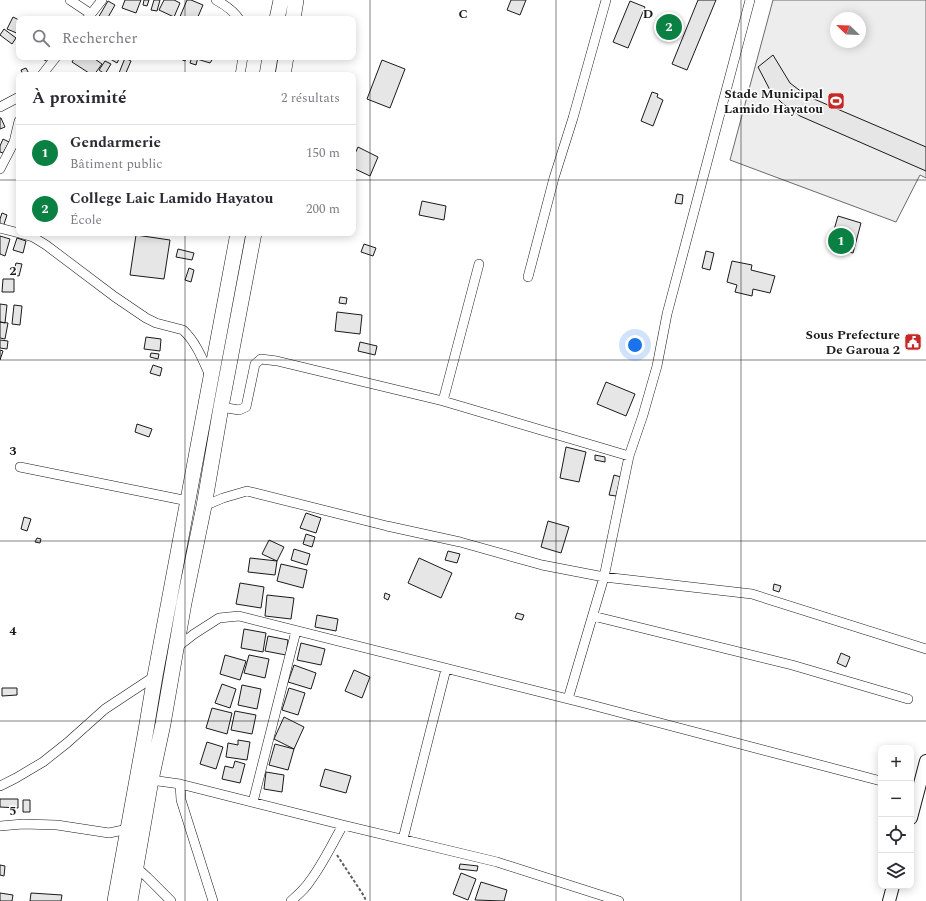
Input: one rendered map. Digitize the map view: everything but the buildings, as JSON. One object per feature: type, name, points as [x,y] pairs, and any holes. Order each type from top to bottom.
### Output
[{"type":"main road","points":[[278,16],[281,0]]},
{"type":"main road","points":[[293,16],[296,0]]},
{"type":"main road","points":[[268,72],[270,60]]},
{"type":"main road","points":[[284,72],[286,60]]},
{"type":"main road","points":[[115,901],[155,676],[237,236]]},
{"type":"main road","points":[[130,901],[151,780],[163,724],[184,603],[204,506],[253,236]]},
{"type":"street","points":[[70,0],[89,16],[102,0]]},
{"type":"street","points":[[216,0],[234,12],[237,16]]},
{"type":"street","points":[[528,277],[554,178],[573,118],[606,0]]},
{"type":"street","points":[[568,699],[604,577],[629,456],[643,416],[657,366],[667,314],[750,0]]},
{"type":"street","points":[[44,72],[54,60]]},
{"type":"street","points":[[240,72],[242,60]]},
{"type":"street","points":[[0,107],[16,99]]},
{"type":"street","points":[[0,169],[16,142]]},
{"type":"street","points":[[0,228],[16,232]]},
{"type":"street","points":[[33,236],[115,297],[146,318],[156,323],[183,330],[200,353],[211,378]]},
{"type":"street","points":[[442,401],[479,264]]},
{"type":"street","points":[[221,407],[239,410],[246,407],[255,364],[261,359],[277,361],[442,401],[629,456]]},
{"type":"street","points":[[20,468],[188,501]]},
{"type":"street","points":[[204,506],[247,491],[386,526],[460,542],[542,565],[604,577],[752,594],[926,649]]},
{"type":"street","points":[[176,648],[219,618],[239,616],[744,744],[878,780]]},
{"type":"street","points":[[593,616],[792,665],[908,699]]},
{"type":"street","points":[[253,802],[296,631]]},
{"type":"street","points":[[403,840],[446,669]]},
{"type":"street","points":[[0,786],[43,762],[105,709],[155,676]]},
{"type":"street","points":[[911,817],[926,761]]},
{"type":"street","points":[[151,780],[180,784],[497,862],[619,901]]},
{"type":"street","points":[[180,784],[181,800],[213,901]]},
{"type":"street","points":[[0,826],[23,824],[57,825],[109,833],[128,829]]},
{"type":"street","points":[[291,901],[300,893],[319,868],[343,825]]},
{"type":"street","points":[[136,867],[171,901]]},
{"type":"street","points":[[889,901],[892,889]]},
{"type":"path","points":[[330,846],[343,863],[366,901]]},
{"type":"shaded area","name":"Stade Municipal Lamido Hayatou","points":[[773,0],[926,0],[926,178],[920,175],[896,222],[730,160]]},
{"type":"place","name":"College Laic Lamido Hayatou","points":[[669,27]]},
{"type":"place","name":"Stade Municipal Lamido Hayatou","points":[[836,101]]},
{"type":"place","name":"Gendarmerie","points":[[841,241]]},
{"type":"place","name":"Sous Prefecture De Garoua 2","points":[[913,342]]}]
